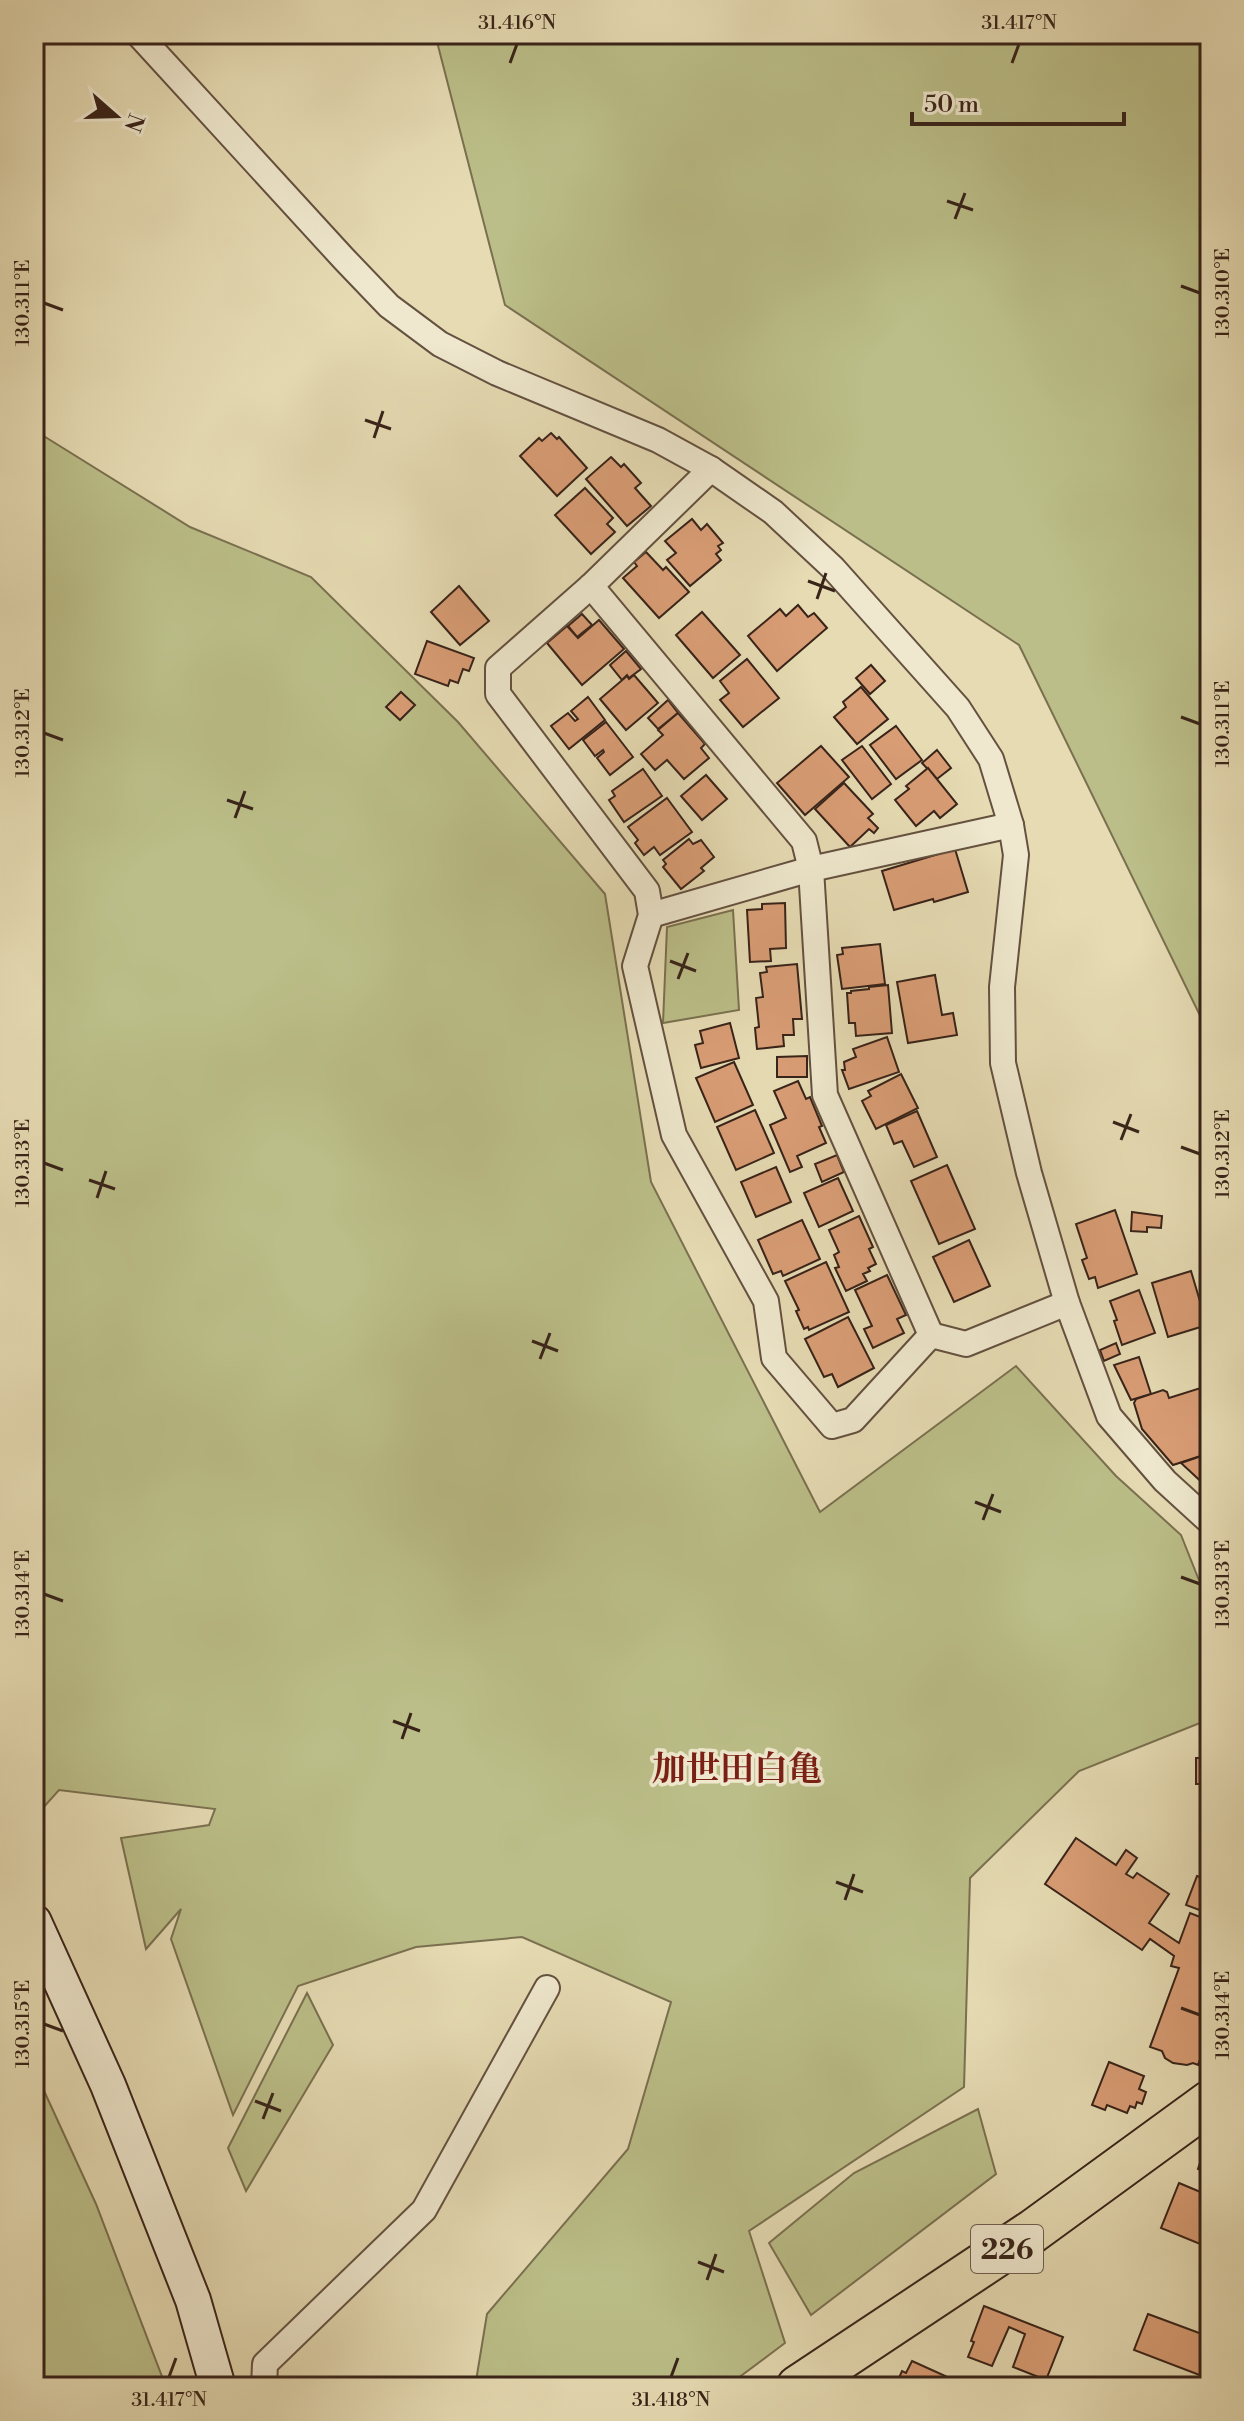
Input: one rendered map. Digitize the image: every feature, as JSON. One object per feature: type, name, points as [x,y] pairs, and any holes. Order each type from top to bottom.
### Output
[{"type":"highway","name":"226","points":[[798,2387],[1033,2231],[1210,2102]]},
{"type":"street","points":[[138,34],[389,306],[440,344],[497,373],[658,440],[711,469],[773,512],[833,568],[958,708],[991,759],[1011,825],[1016,855],[1002,987],[1003,1063],[1029,1173],[1067,1303],[1109,1416],[1165,1481],[1210,1522]]},
{"type":"street","points":[[711,469],[591,586],[498,668],[498,694],[647,891],[651,915],[635,966],[674,1135],[766,1301],[774,1358],[832,1426],[853,1420],[931,1335]]},
{"type":"street","points":[[591,586],[804,841],[811,869],[825,1095],[931,1335]]},
{"type":"street","points":[[651,915],[811,869],[1011,825]]},
{"type":"street","points":[[931,1335],[966,1344],[1067,1303]]},
{"type":"street","points":[[34,1922],[108,2085],[193,2300],[218,2387]]},
{"type":"street","points":[[264,2387],[265,2364],[424,2210],[547,1988]]},
{"type":"green space","points":[[435,34],[1210,34],[1210,1036],[1019,645],[505,305]]},
{"type":"green space","points":[[34,430],[190,527],[311,577],[458,722],[605,894],[651,1182],[820,1512],[1016,1366],[1116,1476],[1181,1535],[1210,1608],[1210,1719],[1079,1771],[970,1878],[964,2087],[749,2231],[785,2343],[726,2387],[475,2387],[487,2314],[628,2149],[671,2002],[522,1937],[416,1947],[298,1986],[233,2115],[171,1939],[181,1909],[146,1949],[121,1838],[209,1825],[215,1809],[59,1790],[34,1818]]},
{"type":"green space","points":[[733,910],[739,1010],[663,1023],[667,927]]},
{"type":"green space","points":[[307,1993],[333,2045],[246,2191],[228,2148]]},
{"type":"green space","points":[[34,2069],[96,2204],[166,2387],[34,2387]]},
{"type":"green space","points":[[978,2109],[996,2174],[811,2315],[769,2243],[854,2173]]},
{"type":"building","points":[[551,433],[557,439],[559,437],[587,468],[557,496],[520,456],[539,438],[542,441]]},
{"type":"building","points":[[611,457],[621,467],[624,464],[641,483],[635,488],[651,506],[627,526],[586,479]]},
{"type":"building","points":[[585,488],[613,518],[607,524],[615,532],[591,554],[555,515]]},
{"type":"building","points":[[692,519],[701,530],[707,524],[723,543],[718,546],[721,550],[716,554],[721,560],[690,586],[667,560],[676,553],[665,541]]},
{"type":"building","points":[[646,552],[663,570],[666,567],[689,592],[659,618],[623,578],[637,566],[634,562]]},
{"type":"building","points":[[459,586],[489,621],[460,645],[431,612]]},
{"type":"building","points":[[798,605],[808,617],[814,613],[827,628],[777,671],[748,636],[780,609],[786,616]]},
{"type":"building","points":[[702,612],[740,655],[713,678],[676,635]]},
{"type":"building","points":[[582,614],[592,625],[577,637],[568,626]]},
{"type":"building","points":[[599,620],[624,649],[582,685],[547,643],[567,626],[578,638]]},
{"type":"building","points":[[427,641],[474,658],[469,671],[463,669],[458,683],[450,680],[448,686],[415,674]]},
{"type":"building","points":[[626,651],[641,669],[622,680],[610,665]]},
{"type":"building","points":[[747,659],[779,698],[743,727],[720,700],[729,693],[720,681]]},
{"type":"building","points":[[871,665],[885,681],[870,694],[856,678]]},
{"type":"building","points":[[634,675],[658,703],[626,730],[600,699],[627,676],[629,679]]},
{"type":"building","points":[[861,687],[888,719],[857,744],[834,717],[846,707],[843,702]]},
{"type":"building","points":[[401,692],[415,705],[400,720],[386,707]]},
{"type":"building","points":[[588,697],[605,720],[569,749],[551,726],[568,713],[575,721],[578,719],[571,711]]},
{"type":"building","points":[[668,700],[678,713],[658,729],[648,718]]},
{"type":"building","points":[[678,713],[705,744],[701,748],[709,758],[684,779],[667,760],[655,770],[641,754],[663,735],[658,730]]},
{"type":"building","points":[[606,722],[633,757],[610,775],[597,758],[603,750],[595,756],[583,740]]},
{"type":"building","points":[[896,726],[922,760],[896,779],[870,745]]},
{"type":"building","points":[[821,746],[849,777],[805,815],[777,783]]},
{"type":"building","points":[[862,746],[891,784],[872,799],[842,760]]},
{"type":"building","points":[[937,750],[951,768],[937,779],[922,763]]},
{"type":"building","points":[[928,768],[957,804],[940,818],[934,811],[916,826],[895,800]]},
{"type":"building","points":[[643,769],[662,796],[624,822],[609,800],[615,796],[612,791]]},
{"type":"building","points":[[706,775],[727,799],[702,820],[681,796]]},
{"type":"building","points":[[844,783],[873,814],[868,818],[878,828],[874,833],[869,829],[850,847],[815,809]]},
{"type":"building","points":[[667,798],[692,832],[660,855],[654,847],[644,855],[628,827]]},
{"type":"building","points":[[689,839],[693,844],[701,840],[714,857],[701,868],[704,871],[681,889],[663,867],[666,864],[663,860]]},
{"type":"building","points":[[955,849],[968,892],[894,910],[882,871]]},
{"type":"building","points":[[785,903],[786,948],[770,949],[771,961],[750,962],[747,910],[762,909],[762,904]]},
{"type":"building","points":[[880,944],[885,984],[842,989],[837,955],[843,954],[842,948]]},
{"type":"building","points":[[797,964],[802,1019],[793,1019],[794,1035],[783,1035],[784,1046],[757,1049],[755,1028],[759,1027],[756,998],[763,997],[760,973],[767,972],[766,967]]},
{"type":"building","points":[[935,975],[942,1015],[953,1013],[957,1035],[908,1043],[897,982]]},
{"type":"building","points":[[888,985],[892,1033],[856,1036],[855,1023],[849,1023],[847,993]]},
{"type":"building","points":[[730,1023],[739,1058],[701,1068],[695,1045],[703,1043],[700,1031]]},
{"type":"building","points":[[887,1037],[899,1072],[849,1089],[842,1070],[845,1070],[844,1062],[856,1057],[853,1049]]},
{"type":"building","points":[[807,1056],[807,1077],[777,1077],[777,1057]]},
{"type":"building","points":[[734,1062],[753,1105],[715,1122],[696,1078]]},
{"type":"building","points":[[901,1074],[918,1108],[876,1129],[862,1101],[871,1096],[868,1091]]},
{"type":"building","points":[[798,1081],[806,1099],[810,1097],[826,1143],[797,1156],[802,1167],[790,1172],[770,1125],[786,1118],[774,1091]]},
{"type":"building","points":[[755,1110],[774,1153],[736,1170],[717,1127]]},
{"type":"building","points":[[917,1111],[937,1157],[914,1167],[902,1141],[894,1144],[886,1125]]},
{"type":"building","points":[[837,1155],[844,1172],[822,1182],[815,1164]]},
{"type":"building","points":[[947,1165],[975,1229],[939,1244],[911,1181]]},
{"type":"building","points":[[776,1167],[791,1202],[756,1217],[741,1182]]},
{"type":"building","points":[[838,1178],[853,1211],[819,1227],[804,1193]]},
{"type":"building","points":[[1115,1210],[1137,1274],[1098,1288],[1095,1277],[1089,1279],[1082,1260],[1087,1258],[1076,1224]]},
{"type":"building","points":[[1132,1212],[1162,1216],[1161,1228],[1147,1227],[1147,1232],[1131,1231]]},
{"type":"building","points":[[859,1216],[873,1247],[869,1249],[876,1264],[863,1274],[867,1281],[846,1291],[835,1268],[839,1267],[834,1255],[839,1252],[829,1230]]},
{"type":"building","points":[[802,1220],[820,1259],[783,1276],[781,1271],[773,1274],[758,1240]]},
{"type":"building","points":[[969,1240],[990,1286],[954,1302],[933,1257]]},
{"type":"building","points":[[826,1262],[849,1312],[809,1330],[808,1327],[804,1329],[785,1281]]},
{"type":"building","points":[[1191,1271],[1207,1325],[1168,1337],[1152,1283]]},
{"type":"building","points":[[887,1275],[906,1315],[897,1319],[904,1333],[873,1348],[864,1329],[872,1326],[855,1290]]},
{"type":"building","points":[[1139,1290],[1155,1333],[1122,1345],[1110,1301]]},
{"type":"building","points":[[848,1317],[874,1368],[838,1387],[832,1374],[824,1377],[805,1339]]},
{"type":"building","points":[[1116,1343],[1120,1354],[1104,1361],[1100,1350]]},
{"type":"building","points":[[1139,1357],[1151,1394],[1131,1400],[1114,1365]]},
{"type":"building","points":[[1210,1385],[1210,1453],[1173,1465],[1142,1429],[1134,1403],[1136,1399],[1163,1390],[1169,1398]]},
{"type":"building","points":[[1210,1453],[1210,1486],[1207,1487],[1181,1463]]},
{"type":"building","points":[[1196,1758],[1210,1758],[1210,1784],[1196,1784]]},
{"type":"building","points":[[1076,1838],[1116,1865],[1126,1850],[1137,1858],[1126,1874],[1133,1878],[1137,1873],[1169,1894],[1149,1923],[1179,1943],[1190,1913],[1200,1917],[1210,1890],[1210,2041],[1207,2040],[1198,2065],[1173,2063],[1165,2058],[1162,2051],[1150,2047],[1179,1968],[1171,1966],[1174,1956],[1150,1939],[1142,1950],[1045,1884]]},
{"type":"building","points":[[1197,1876],[1210,1881],[1202,1911],[1186,1905]]},
{"type":"building","points":[[1109,2062],[1144,2076],[1139,2089],[1146,2092],[1142,2104],[1137,2102],[1135,2108],[1130,2106],[1127,2113],[1107,2105],[1105,2110],[1092,2105]]},
{"type":"building","points":[[1203,2154],[1210,2156],[1210,2184],[1203,2182],[1206,2172],[1198,2169]]},
{"type":"building","points":[[1179,2183],[1210,2196],[1210,2248],[1161,2228]]},
{"type":"building","points":[[984,2306],[1063,2337],[1046,2380],[1013,2367],[1025,2334],[1009,2327],[992,2366],[968,2357]]},
{"type":"building","points":[[1148,2314],[1210,2337],[1210,2379],[1134,2350]]},
{"type":"building","points":[[912,2361],[963,2384],[962,2387],[899,2387],[896,2385],[902,2371],[906,2373]]},
{"type":"district","name":"加世田白亀","points":[[737,1768]]}]
